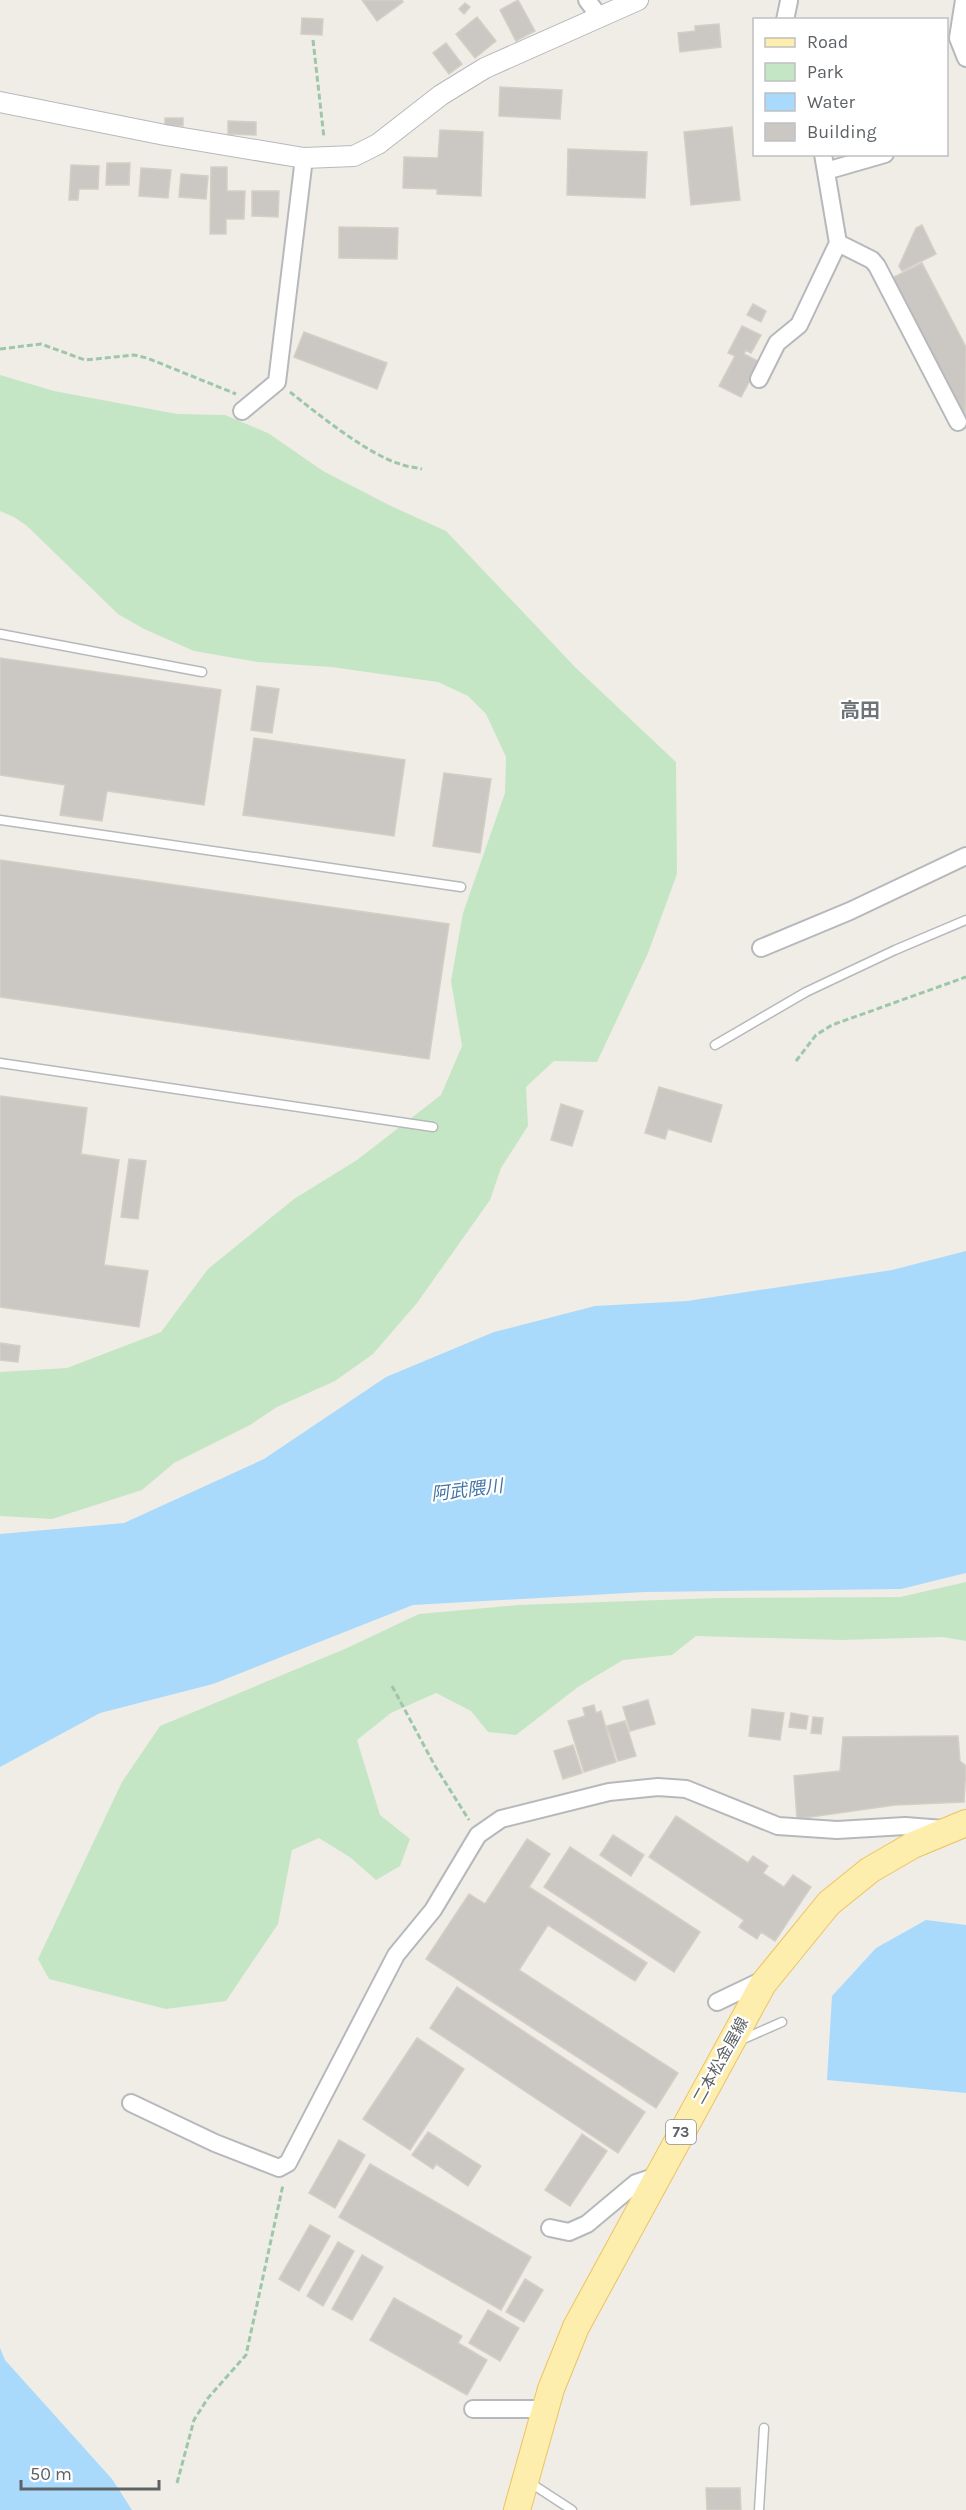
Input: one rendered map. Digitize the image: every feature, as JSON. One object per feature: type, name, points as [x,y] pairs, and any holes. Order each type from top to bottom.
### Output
[{"type":"main road","name":"二本松金屋線","points":[[517,2510],[546,2409],[576,2327],[728,2046],[769,1977],[829,1903],[870,1870],[913,1845],[957,1826]]},
{"type":"street","points":[[587,0],[599,16]]},
{"type":"street","points":[[0,102],[165,135],[304,158],[354,156],[378,144],[441,95],[484,68],[638,0]]},
{"type":"street","points":[[964,0],[963,23],[958,38],[966,58]]},
{"type":"street","points":[[786,18],[793,4]]},
{"type":"street","points":[[759,379],[777,343],[800,326],[838,243],[824,163],[871,156]]},
{"type":"street","points":[[248,405],[277,382],[304,158]]},
{"type":"street","points":[[838,243],[872,260],[877,266],[958,422]]},
{"type":"street","points":[[761,948],[850,911],[966,856]]},
{"type":"street","points":[[131,2103],[215,2142],[279,2168],[288,2163],[396,1955],[433,1910],[478,1835],[501,1819],[609,1792],[658,1788],[686,1789],[778,1826],[826,1830],[957,1826]]},
{"type":"street","points":[[717,2002],[769,1977]]},
{"type":"street","points":[[550,2228],[569,2232],[587,2224],[636,2182],[657,2176]]},
{"type":"street","points":[[473,2409],[546,2409]]},
{"type":"lane","points":[[0,634],[202,672]]},
{"type":"lane","points":[[0,820],[461,887]]},
{"type":"lane","points":[[715,1045],[806,992],[966,920]]},
{"type":"lane","points":[[0,1063],[433,1127]]},
{"type":"lane","points":[[728,2046],[782,2022]]},
{"type":"lane","points":[[759,2510],[764,2428]]},
{"type":"lane","points":[[526,2480],[572,2510]]},
{"type":"path","points":[[314,40],[326,158]]},
{"type":"path","points":[[0,349],[41,344],[85,360],[134,356],[147,358],[248,405]]},
{"type":"path","points":[[277,382],[323,418],[366,446],[398,464],[422,469]]},
{"type":"path","points":[[796,1061],[816,1035],[832,1025],[966,977]]},
{"type":"path","points":[[392,1686],[435,1766],[478,1835]]},
{"type":"path","points":[[177,2483],[194,2420],[208,2398],[246,2355],[288,2163]]},
{"type":"green space","points":[[0,375],[54,391],[177,414],[225,415],[268,433],[323,471],[446,531],[575,667],[676,762],[677,874],[648,953],[597,1062],[554,1061],[526,1087],[528,1126],[501,1168],[490,1200],[417,1303],[373,1354],[335,1381],[277,1407],[250,1425],[174,1463],[142,1490],[52,1519],[0,1516],[0,1372],[67,1368],[161,1332],[208,1269],[294,1199],[357,1160],[441,1095],[462,1046],[451,981],[463,913],[505,793],[506,757],[486,714],[468,696],[438,682],[331,667],[257,662],[194,651],[144,629],[118,614],[27,526],[0,511]]},
{"type":"green space","points":[[966,1582],[966,1641],[943,1637],[841,1640],[696,1636],[672,1655],[623,1660],[578,1687],[516,1735],[488,1732],[471,1711],[436,1693],[391,1713],[357,1740],[380,1815],[410,1839],[400,1866],[376,1880],[351,1858],[319,1838],[292,1850],[278,1924],[226,2001],[166,2009],[49,1979],[38,1959],[122,1782],[160,1726],[347,1648],[419,1614],[518,1605],[717,1598],[900,1597]]},
{"type":"water","name":"阿武隈川","points":[[966,1251],[966,1573],[901,1589],[645,1592],[413,1605],[213,1684],[100,1713],[0,1767],[0,1534],[124,1523],[264,1459],[386,1377],[494,1332],[595,1306],[687,1301],[892,1270]]},
{"type":"water","points":[[926,1920],[966,1925],[966,2093],[827,2080],[832,1996],[876,1948]]},
{"type":"water","points":[[0,2348],[5,2360],[112,2479],[132,2510],[0,2510]]},
{"type":"building","points":[[362,0],[402,0],[403,2],[377,21]]},
{"type":"building","points":[[518,0],[535,31],[516,41],[500,10]]},
{"type":"building","points":[[465,3],[470,7],[464,14],[459,9]]},
{"type":"building","points":[[477,17],[496,41],[475,58],[456,34]]},
{"type":"building","points":[[302,18],[323,19],[322,35],[301,34]]},
{"type":"building","points":[[719,24],[721,47],[680,52],[678,33],[695,31],[695,26]]},
{"type":"building","points":[[446,43],[462,64],[449,74],[433,53]]},
{"type":"building","points":[[500,87],[562,90],[560,119],[499,116]]},
{"type":"building","points":[[165,118],[183,118],[183,126],[165,125]]},
{"type":"building","points":[[228,121],[256,122],[256,135],[228,134]]},
{"type":"building","points":[[732,127],[740,200],[691,205],[684,132]]},
{"type":"building","points":[[440,130],[483,132],[481,196],[437,194],[437,189],[403,188],[404,157],[438,158]]},
{"type":"building","points":[[568,149],[647,152],[645,198],[567,195]]},
{"type":"building","points":[[107,163],[130,163],[129,185],[106,185]]},
{"type":"building","points":[[71,165],[99,166],[98,189],[79,189],[78,200],[69,200]]},
{"type":"building","points":[[211,167],[227,167],[227,191],[245,191],[244,219],[226,219],[226,234],[210,234]]},
{"type":"building","points":[[141,168],[171,170],[168,198],[139,196]]},
{"type":"building","points":[[181,174],[208,176],[206,199],[179,197]]},
{"type":"building","points":[[252,191],[279,191],[278,217],[252,216]]},
{"type":"building","points":[[922,225],[936,254],[902,271],[899,266],[916,228]]},
{"type":"building","points":[[339,227],[398,228],[397,259],[339,258]]},
{"type":"building","points":[[922,263],[966,347],[965,424],[890,279]]},
{"type":"building","points":[[753,304],[766,311],[761,322],[747,315]]},
{"type":"building","points":[[742,326],[761,335],[751,353],[746,350],[744,354],[760,362],[741,397],[719,386],[735,356],[728,353]]},
{"type":"building","points":[[304,332],[387,363],[377,389],[294,357]]},
{"type":"building","points":[[0,658],[221,690],[204,805],[107,791],[102,821],[60,815],[65,785],[0,775]]},
{"type":"building","points":[[257,686],[279,689],[272,733],[251,730]]},
{"type":"building","points":[[254,738],[405,760],[394,836],[243,815]]},
{"type":"building","points":[[444,773],[491,779],[480,853],[433,846]]},
{"type":"building","points":[[0,860],[449,924],[429,1059],[0,997]]},
{"type":"building","points":[[659,1087],[722,1105],[711,1142],[668,1129],[665,1139],[645,1133]]},
{"type":"building","points":[[0,1096],[87,1108],[81,1154],[119,1160],[104,1265],[148,1271],[139,1327],[0,1307]]},
{"type":"building","points":[[561,1104],[583,1111],[572,1146],[551,1140]]},
{"type":"building","points":[[129,1159],[146,1161],[138,1219],[121,1217]]},
{"type":"building","points":[[0,1343],[20,1346],[18,1362],[0,1360]]},
{"type":"building","points":[[648,1700],[655,1724],[630,1731],[623,1707]]},
{"type":"building","points":[[594,1705],[596,1713],[601,1711],[616,1762],[584,1772],[568,1721],[585,1716],[583,1708]]},
{"type":"building","points":[[752,1709],[784,1713],[780,1740],[749,1736]]},
{"type":"building","points":[[791,1713],[808,1716],[806,1729],[789,1727]]},
{"type":"building","points":[[813,1717],[823,1718],[821,1734],[811,1733]]},
{"type":"building","points":[[625,1721],[636,1756],[618,1761],[607,1726]]},
{"type":"building","points":[[958,1736],[960,1761],[966,1766],[964,1802],[895,1805],[797,1819],[794,1776],[840,1771],[843,1737]]},
{"type":"building","points":[[573,1745],[582,1773],[563,1779],[554,1751]]},
{"type":"building","points":[[676,1816],[748,1863],[753,1856],[768,1866],[763,1873],[784,1887],[793,1875],[811,1887],[775,1941],[761,1932],[757,1939],[739,1927],[744,1920],[649,1857]]},
{"type":"building","points":[[613,1835],[644,1855],[631,1876],[600,1855]]},
{"type":"building","points":[[527,1839],[550,1854],[529,1887],[647,1963],[635,1981],[548,1925],[519,1970],[678,2073],[656,2108],[426,1959],[469,1894],[485,1904]]},
{"type":"building","points":[[570,1847],[700,1932],[674,1972],[544,1887]]},
{"type":"building","points":[[457,1987],[645,2112],[618,2153],[430,2028]]},
{"type":"building","points":[[417,2038],[464,2069],[410,2150],[363,2119]]},
{"type":"building","points":[[428,2132],[481,2166],[468,2186],[436,2164],[433,2169],[412,2155]]},
{"type":"building","points":[[582,2134],[607,2151],[570,2206],[545,2190]]},
{"type":"building","points":[[339,2140],[365,2155],[335,2208],[309,2193]]},
{"type":"building","points":[[370,2164],[531,2257],[501,2310],[339,2217]]},
{"type":"building","points":[[310,2225],[330,2236],[299,2291],[279,2279]]},
{"type":"building","points":[[338,2242],[354,2251],[323,2306],[307,2296]]},
{"type":"building","points":[[362,2255],[383,2267],[352,2320],[332,2309]]},
{"type":"building","points":[[525,2279],[543,2290],[524,2322],[506,2312]]},
{"type":"building","points":[[394,2298],[462,2336],[458,2343],[487,2360],[467,2395],[370,2340]]},
{"type":"building","points":[[488,2310],[519,2328],[500,2361],[469,2343]]},
{"type":"building","points":[[706,2488],[740,2488],[741,2510],[707,2510]]},
{"type":"district","name":"高田","points":[[860,710]]}]
